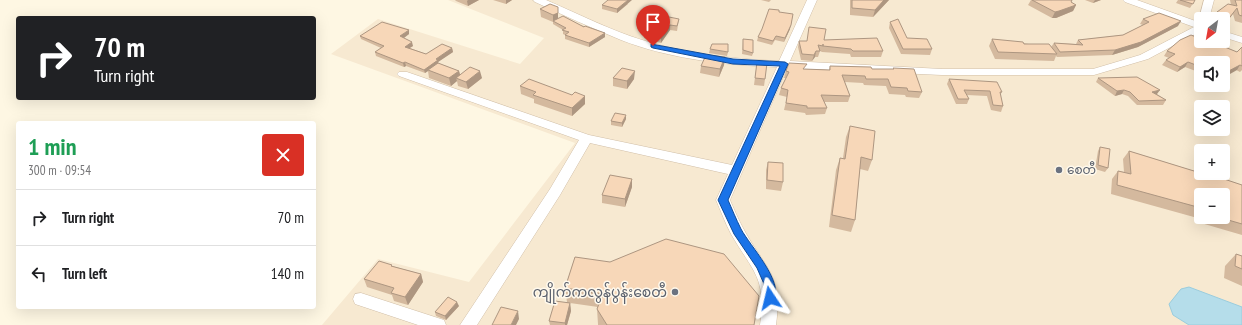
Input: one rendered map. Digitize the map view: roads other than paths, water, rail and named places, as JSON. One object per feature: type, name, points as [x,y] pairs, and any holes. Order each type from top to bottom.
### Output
[{"type":"street","points":[[538,0],[626,38],[667,50],[733,62],[942,72],[1094,72],[1144,58],[1201,26],[1128,0]]},
{"type":"street","points":[[768,325],[770,312],[769,284],[761,267],[737,231],[723,200],[785,64],[812,0]]},
{"type":"street","points":[[1206,12],[1209,0]]},
{"type":"street","points":[[1230,36],[1242,40]]},
{"type":"street","points":[[403,74],[586,138],[737,171]]},
{"type":"street","points":[[468,325],[555,192],[586,138]]},
{"type":"street","points":[[361,299],[438,325]]},
{"type":"water","points":[[1189,287],[1242,307],[1242,325],[1189,325],[1173,315],[1169,304],[1181,289]]},
{"type":"place","name":"စေတီ","points":[[1059,170]]},
{"type":"place","name":"ကျိုက်ကလွန်ပွန်းစေတီ","points":[[675,292]]}]
